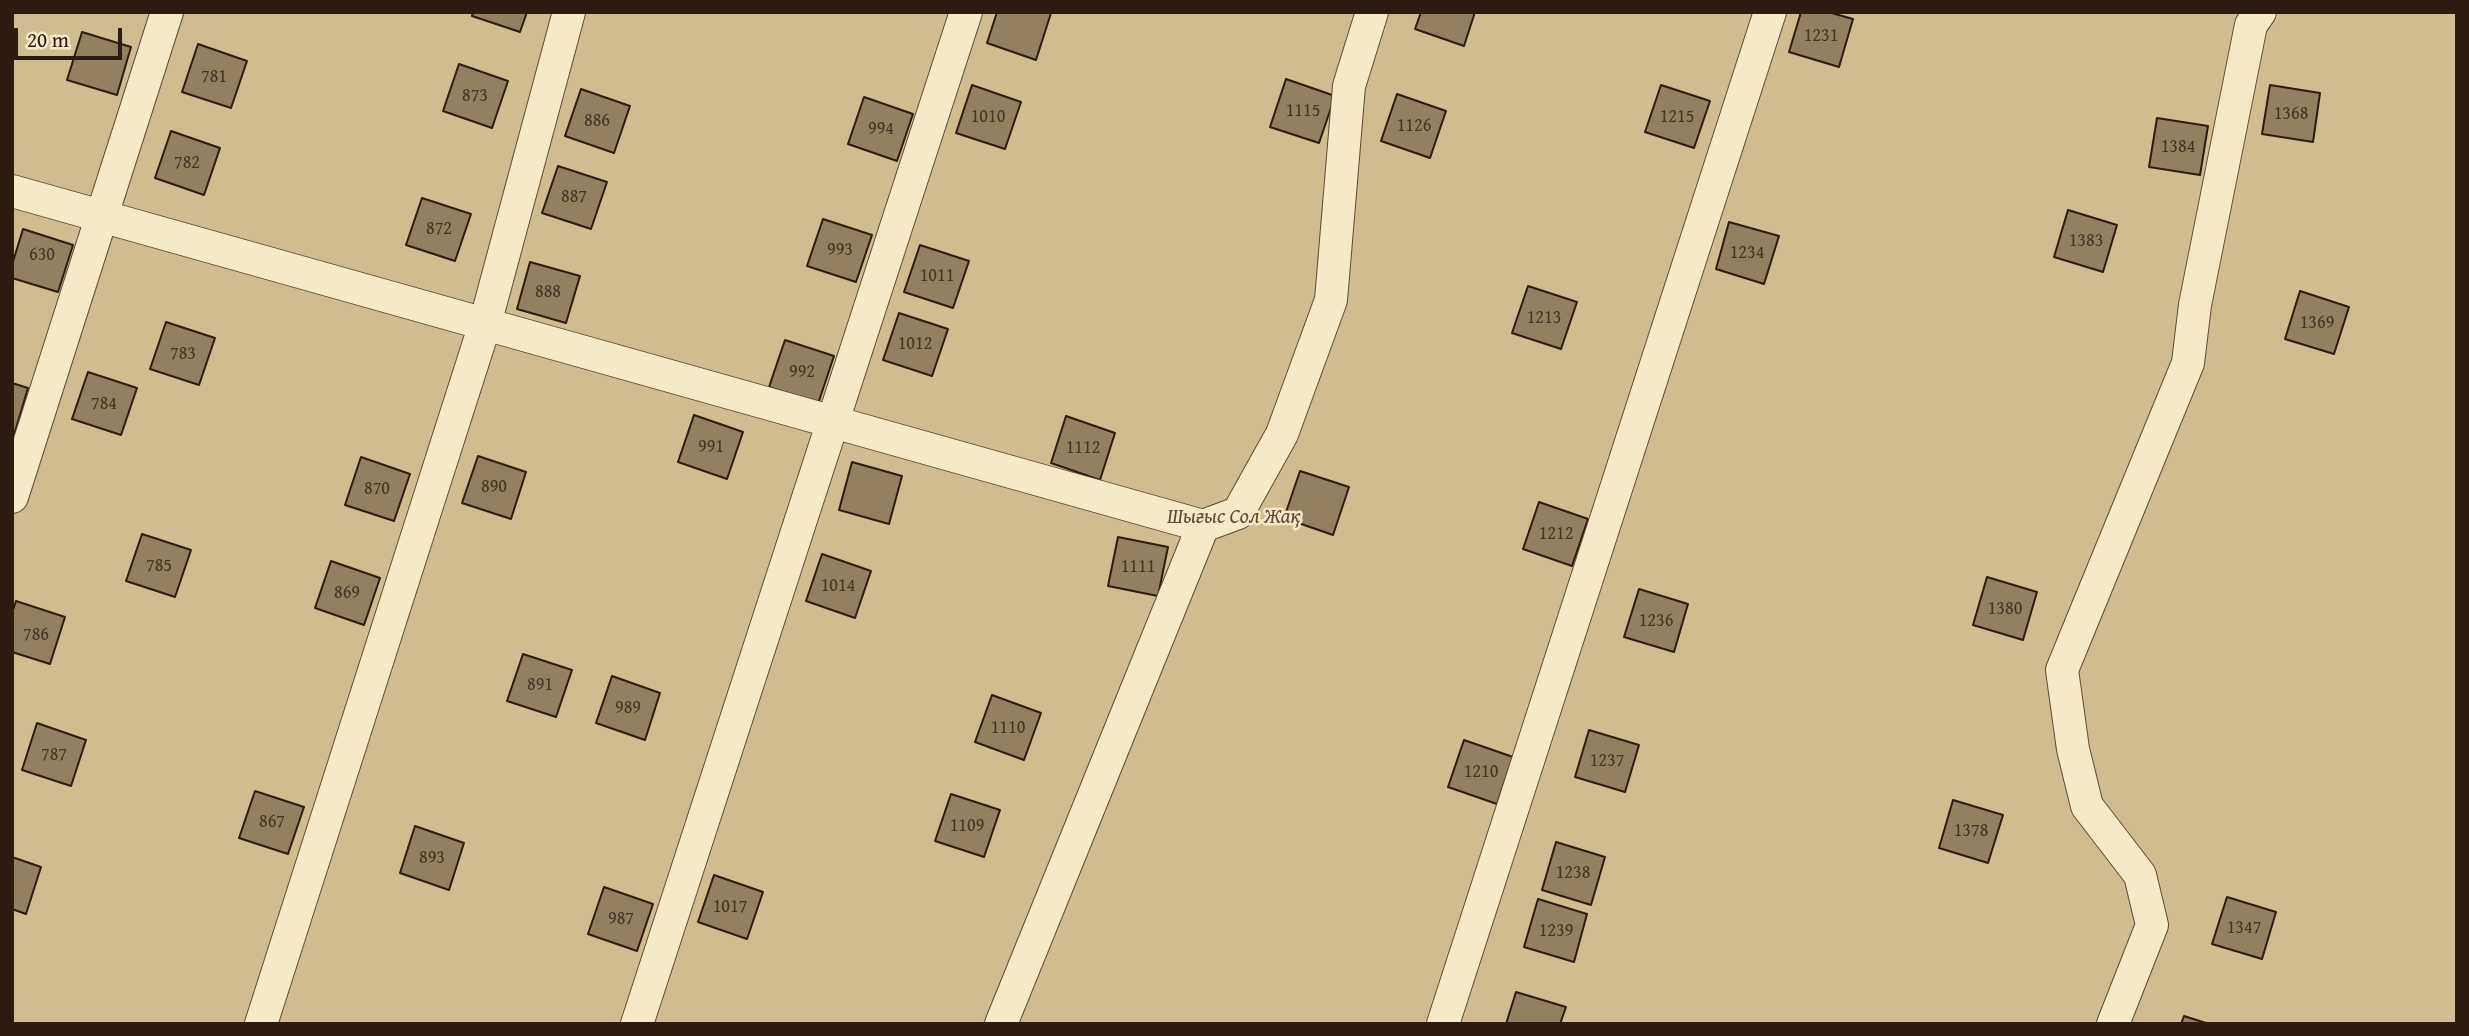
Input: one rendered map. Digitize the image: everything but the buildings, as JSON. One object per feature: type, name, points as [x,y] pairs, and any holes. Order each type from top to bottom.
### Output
[{"type":"street","points":[[12,498],[167,12]]},
{"type":"street","points":[[261,1024],[485,324],[569,12]]},
{"type":"street","points":[[637,1024],[966,12]]},
{"type":"street","points":[[12,191],[1203,526],[1238,513],[1282,434],[1331,300],[1349,86],[1371,12]]},
{"type":"street","points":[[1443,1024],[1770,12]]},
{"type":"street","points":[[2113,1024],[2152,925],[2140,875],[2087,806],[2073,749],[2062,670],[2188,363],[2195,304],[2251,25],[2260,12]]},
{"type":"street","points":[[1001,1024],[1203,526]]},
{"type":"green space","name":"Шығыс Сол Жақ","points":[[12,12],[2457,12],[2457,1024],[12,1024]]}]
